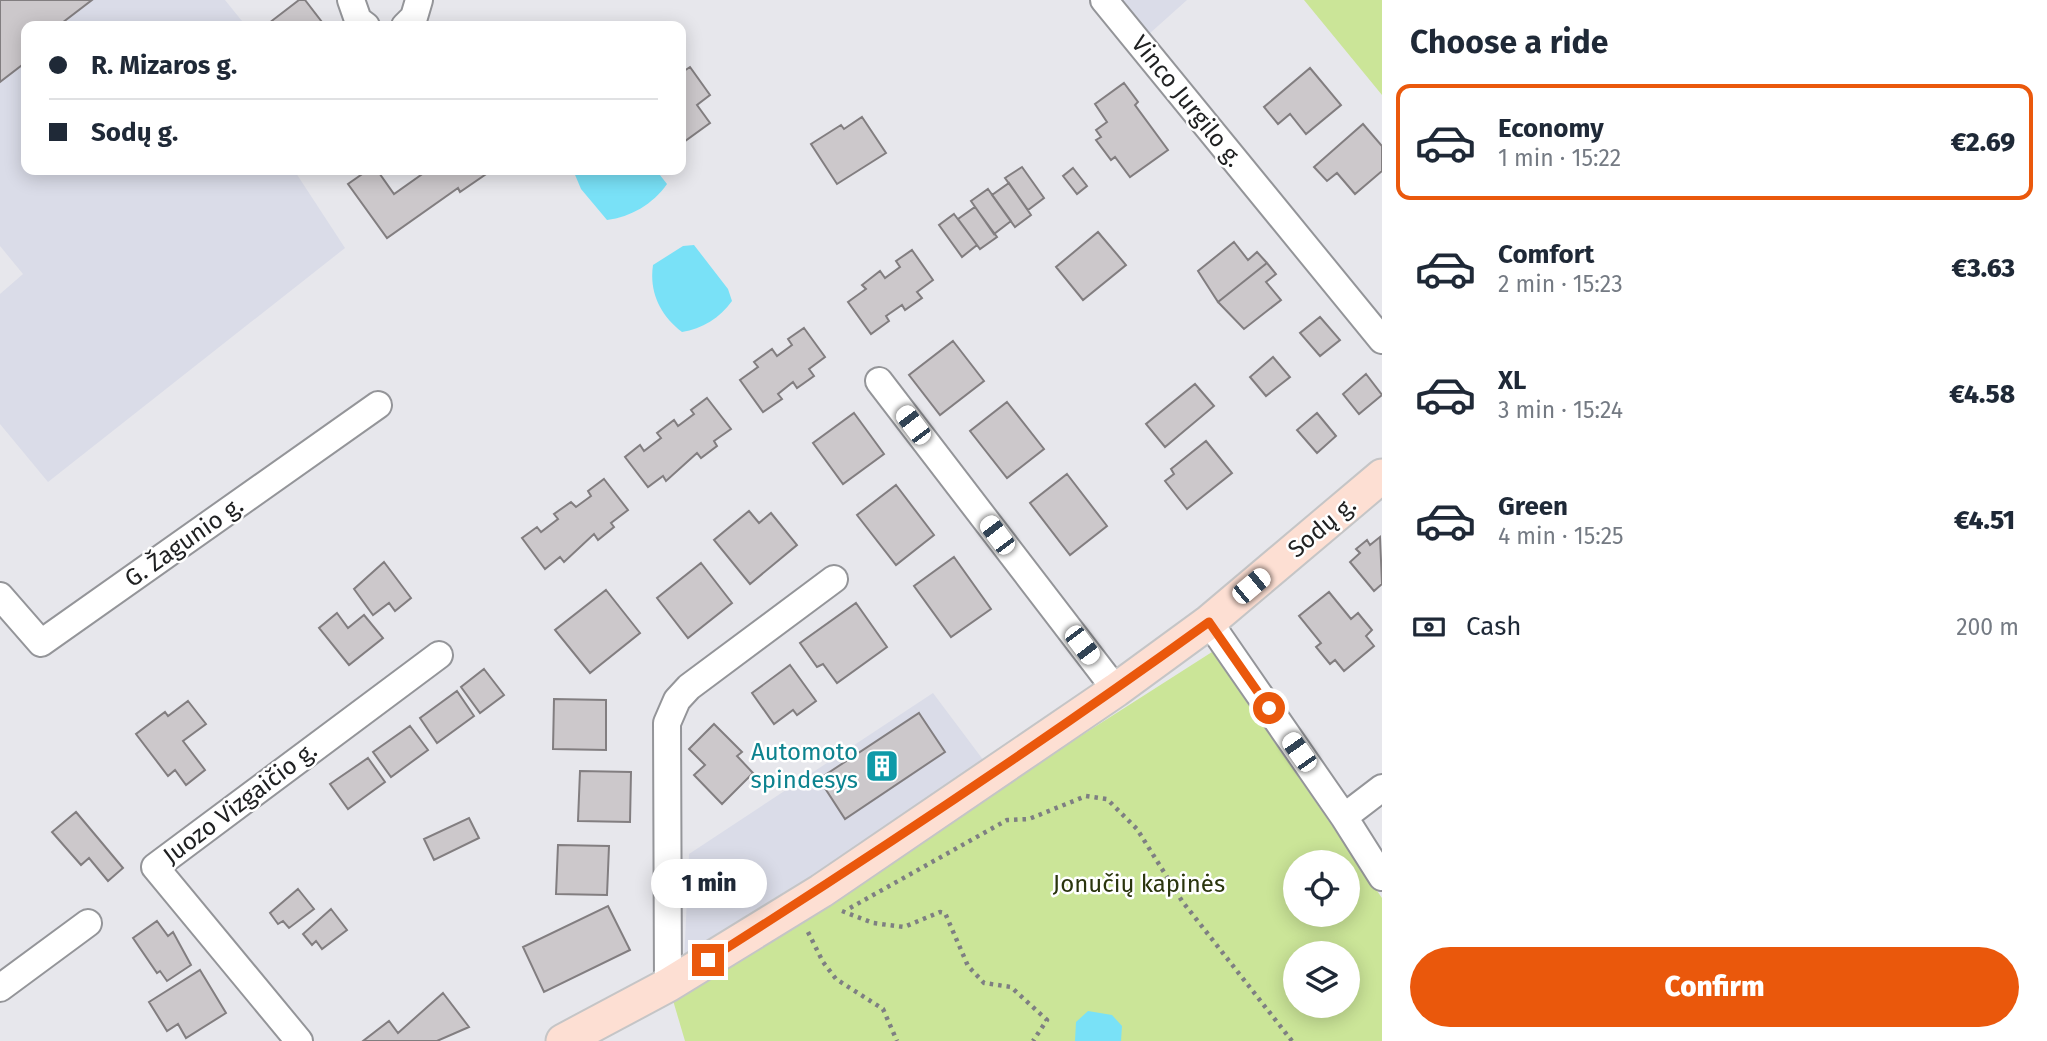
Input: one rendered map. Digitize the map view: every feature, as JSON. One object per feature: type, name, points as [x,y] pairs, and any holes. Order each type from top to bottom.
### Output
[{"type":"main road","name":"Sodų g.","points":[[563,1041],[820,903],[1209,622],[1382,476]]},
{"type":"street","points":[[351,0],[359,21]]},
{"type":"street","points":[[410,21],[414,17],[419,0]]},
{"type":"street","name":"Vinco Jurgilo g.","points":[[1104,0],[1382,340]]},
{"type":"street","points":[[879,380],[1116,690]]},
{"type":"street","name":"G. Žagunio g.","points":[[0,596],[41,643],[379,405]]},
{"type":"street","points":[[668,985],[667,723],[677,700],[690,687],[834,579]]},
{"type":"street","points":[[1209,622],[1382,877]]},
{"type":"street","name":"Juozo Vizgaičio g.","points":[[299,1041],[155,867],[439,655]]},
{"type":"street","points":[[1343,817],[1382,788]]},
{"type":"street","points":[[0,988],[88,923]]},
{"type":"path","points":[[820,903],[1007,820],[1029,819],[1086,796],[1107,799],[1137,829],[1182,901],[1292,1041]]},
{"type":"path","points":[[820,903],[823,962],[836,979],[883,1009],[897,1041]]},
{"type":"path","points":[[820,903],[873,923],[904,927],[940,912],[945,913],[968,966],[984,983],[1011,987],[1047,1020],[1032,1041]]},
{"type":"shaded area","points":[[0,0],[225,0],[242,21],[21,21],[21,175],[297,175],[345,248],[48,482],[0,424],[0,294],[23,274],[0,246]]},
{"type":"shaded area","points":[[1104,0],[1187,0],[1139,43]]},
{"type":"shaded area","points":[[933,693],[987,765],[684,963],[689,854]]},
{"type":"green space","points":[[1304,0],[1382,0],[1382,95]]},
{"type":"green space","name":"Jonučių kapinės","points":[[1212,652],[1349,850],[1283,850],[1283,927],[1360,927],[1360,866],[1382,898],[1382,1041],[685,1041],[672,997]]},
{"type":"water","points":[[575,175],[660,175],[667,184],[655,198],[641,208],[625,216],[607,220],[581,189]]},
{"type":"water","points":[[694,245],[728,289],[732,301],[710,322],[682,332],[668,318],[658,302],[653,284],[653,265],[683,246]]},
{"type":"water","points":[[1088,1011],[1112,1015],[1122,1026],[1121,1041],[1075,1041],[1076,1022]]},
{"type":"building","points":[[0,0],[92,0],[65,21],[21,21],[21,66],[0,82]]},
{"type":"building","points":[[299,0],[305,0],[321,21],[272,21]]},
{"type":"building","points":[[690,67],[710,95],[697,105],[710,123],[686,140],[686,70]]},
{"type":"building","points":[[1310,68],[1341,105],[1306,134],[1290,114],[1278,124],[1264,107]]},
{"type":"building","points":[[1124,83],[1138,102],[1135,105],[1168,150],[1130,177],[1115,157],[1111,160],[1096,140],[1101,137],[1096,130],[1107,122],[1095,104]]},
{"type":"building","points":[[862,117],[886,153],[837,184],[811,144],[841,125],[844,129]]},
{"type":"building","points":[[1363,124],[1382,146],[1382,171],[1355,194],[1337,173],[1327,181],[1314,167]]},
{"type":"building","points":[[1022,167],[1044,198],[1028,210],[1005,178]]},
{"type":"building","points":[[1073,168],[1087,186],[1077,194],[1063,176]]},
{"type":"building","points":[[361,175],[381,175],[394,194],[421,175],[485,175],[460,192],[458,188],[387,238],[348,184]]},
{"type":"building","points":[[1009,183],[1031,215],[1015,227],[992,195]]},
{"type":"building","points":[[988,189],[1011,221],[994,234],[971,201]]},
{"type":"building","points":[[975,207],[997,237],[980,249],[958,219]]},
{"type":"building","points":[[954,214],[977,245],[962,257],[939,225]]},
{"type":"building","points":[[1098,232],[1126,265],[1083,300],[1056,267]]},
{"type":"building","points":[[1234,242],[1248,260],[1257,252],[1267,263],[1218,302],[1198,271]]},
{"type":"building","points":[[912,250],[933,280],[917,292],[922,298],[905,310],[902,305],[886,316],[889,321],[871,334],[848,302],[866,289],[862,285],[880,271],[885,278],[900,267],[896,261]]},
{"type":"building","points":[[1267,263],[1276,274],[1266,282],[1281,300],[1244,329],[1218,302]]},
{"type":"building","points":[[1320,317],[1340,340],[1320,356],[1300,333]]},
{"type":"building","points":[[804,328],[825,357],[809,369],[814,376],[797,388],[793,382],[778,394],[782,399],[763,412],[740,380],[758,367],[754,362],[772,349],[777,356],[792,345],[788,339]]},
{"type":"building","points":[[953,341],[984,381],[940,415],[909,375]]},
{"type":"building","points":[[1273,357],[1290,377],[1266,396],[1250,377]]},
{"type":"building","points":[[1366,374],[1382,395],[1359,414],[1343,394]]},
{"type":"building","points":[[1195,384],[1214,406],[1165,447],[1146,424]]},
{"type":"building","points":[[707,398],[731,429],[714,441],[717,446],[701,458],[697,453],[666,481],[663,476],[648,487],[625,457],[640,445],[644,451],[661,438],[657,433],[674,420],[678,426],[694,414],[691,410]]},
{"type":"building","points":[[1007,402],[1044,449],[1007,478],[970,431]]},
{"type":"building","points":[[854,413],[884,454],[843,484],[813,443]]},
{"type":"building","points":[[1317,413],[1336,436],[1317,453],[1297,430]]},
{"type":"building","points":[[1206,441],[1232,473],[1187,509],[1165,481],[1174,474],[1171,469]]},
{"type":"building","points":[[1067,474],[1107,526],[1070,555],[1030,503]]},
{"type":"building","points":[[604,479],[628,510],[611,523],[614,527],[598,540],[594,534],[564,562],[560,557],[545,569],[522,538],[537,527],[541,532],[558,519],[554,514],[571,502],[576,507],[591,496],[588,491]]},
{"type":"building","points":[[896,485],[934,535],[896,565],[857,515]]},
{"type":"building","points":[[749,511],[759,523],[771,513],[797,545],[750,584],[714,540]]},
{"type":"building","points":[[1380,537],[1382,584],[1374,591],[1350,562],[1360,553],[1356,549],[1367,540],[1370,545]]},
{"type":"building","points":[[954,557],[991,609],[951,637],[914,586]]},
{"type":"building","points":[[384,562],[411,598],[395,611],[389,603],[373,615],[354,589]]},
{"type":"building","points":[[701,563],[732,603],[688,638],[657,598]]},
{"type":"building","points":[[606,590],[640,633],[590,673],[555,630]]},
{"type":"building","points":[[1329,592],[1351,619],[1358,613],[1372,630],[1366,636],[1374,646],[1344,671],[1335,660],[1330,664],[1316,647],[1321,643],[1299,616]]},
{"type":"building","points":[[856,603],[887,647],[837,683],[823,664],[817,667],[800,643]]},
{"type":"building","points":[[337,613],[348,628],[364,615],[383,638],[349,665],[319,628]]},
{"type":"building","points":[[790,665],[816,701],[797,715],[793,710],[774,724],[752,693]]},
{"type":"building","points":[[484,669],[504,695],[480,713],[461,687]]},
{"type":"building","points":[[457,691],[474,716],[437,743],[420,718]]},
{"type":"building","points":[[554,699],[606,700],[606,750],[553,749]]},
{"type":"building","points":[[188,701],[206,724],[183,741],[205,770],[186,785],[175,770],[168,776],[136,734],[165,712],[168,716]]},
{"type":"building","name":"Automoto spindesys","points":[[919,713],[945,752],[845,819],[819,779]]},
{"type":"building","points":[[714,724],[742,752],[737,756],[753,773],[722,804],[694,775],[705,765],[689,749]]},
{"type":"building","points":[[410,726],[428,750],[391,777],[373,752]]},
{"type":"building","points":[[368,758],[385,782],[348,809],[330,784]]},
{"type":"building","points":[[580,771],[631,772],[630,822],[578,821]]},
{"type":"building","points":[[76,812],[123,868],[108,881],[89,858],[81,865],[52,832]]},
{"type":"building","points":[[469,818],[479,838],[434,860],[424,839]]},
{"type":"building","points":[[558,845],[609,846],[607,895],[556,894]]},
{"type":"building","points":[[298,889],[314,909],[289,928],[283,921],[278,924],[270,913]]},
{"type":"building","points":[[608,906],[630,950],[544,992],[523,947]]},
{"type":"building","points":[[331,909],[347,930],[322,949],[316,941],[312,945],[303,934]]},
{"type":"building","points":[[157,921],[168,936],[173,932],[191,965],[167,981],[160,971],[157,973],[133,938]]},
{"type":"building","points":[[200,970],[226,1013],[186,1038],[178,1024],[167,1031],[149,1002]]},
{"type":"building","points":[[443,993],[469,1027],[437,1041],[363,1041],[389,1021],[398,1033]]},
{"type":"place","name":"Automoto spindesys","points":[[882,766]]},
{"type":"route","points":[[708,960],[821,891],[1116,690],[1209,622],[1269,708]]}]
